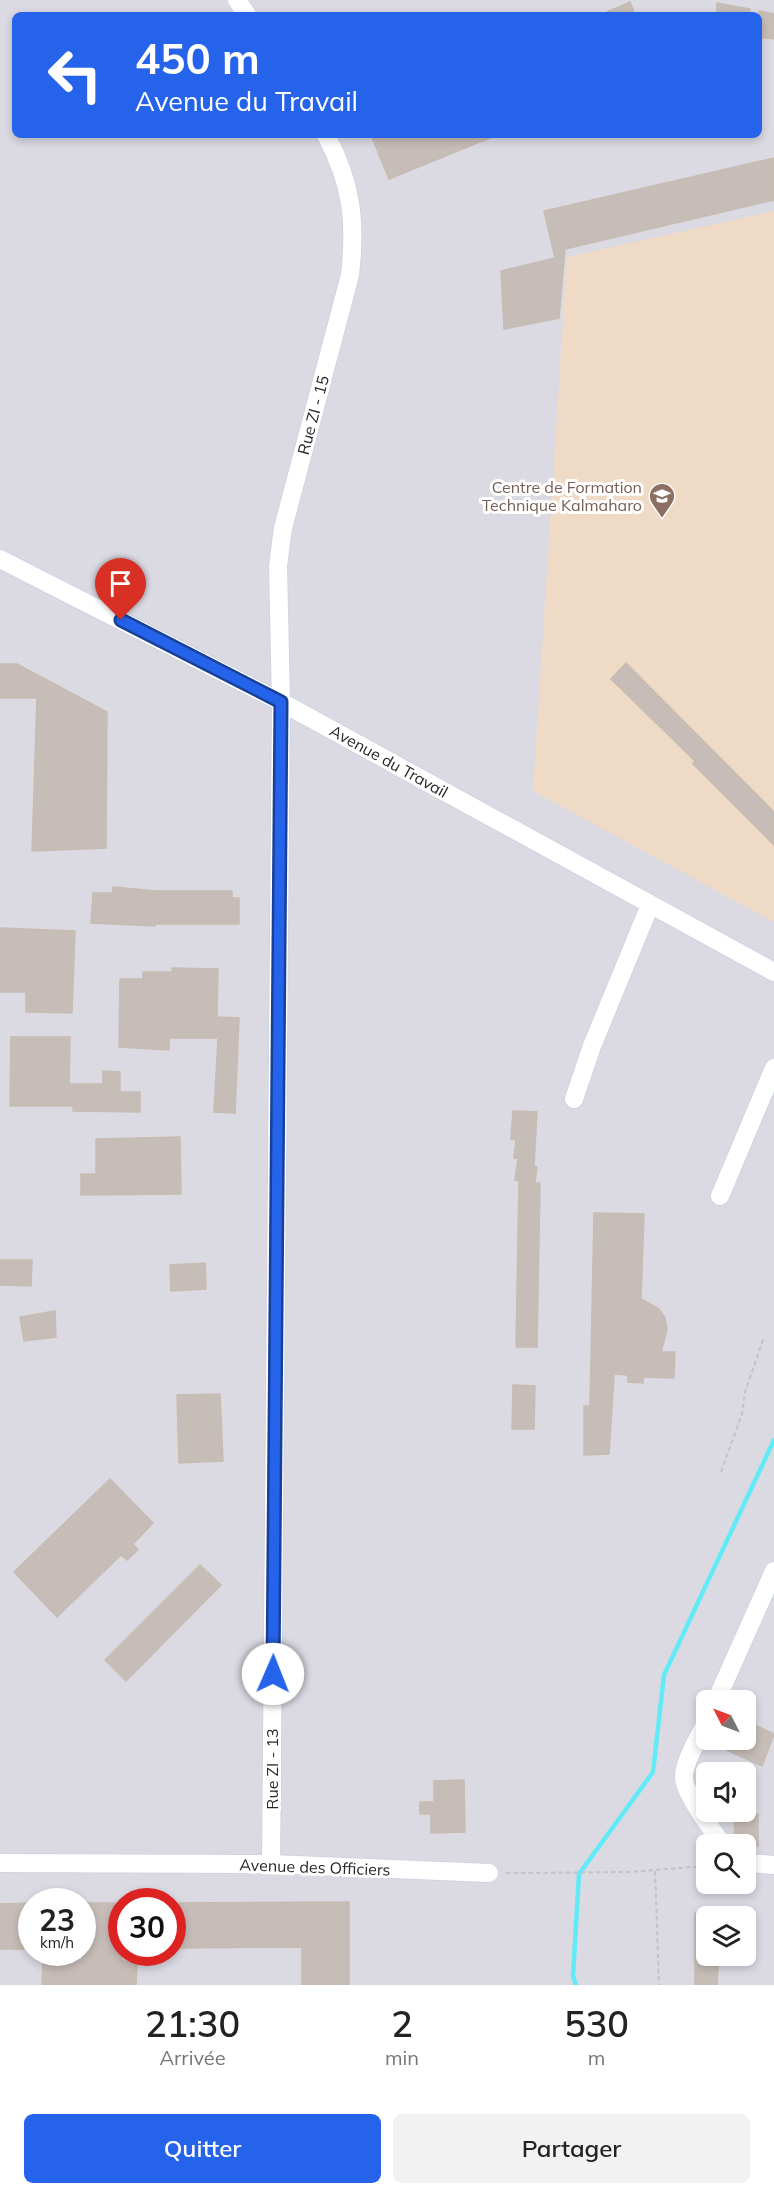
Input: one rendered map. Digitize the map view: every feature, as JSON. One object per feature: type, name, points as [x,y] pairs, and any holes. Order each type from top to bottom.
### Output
[{"type":"street","name":"Rue ZI - 15","points":[[281,702],[278,566],[283,528],[350,275],[354,235],[350,197],[340,162],[328,138]]},
{"type":"street","name":"Avenue du Travail","points":[[0,559],[281,702],[774,972]]},
{"type":"street","name":"Rue ZI - 13","points":[[271,1864],[281,702]]},
{"type":"street","points":[[573,1099],[592,1046],[650,905]]},
{"type":"street","points":[[720,1196],[774,1068]]},
{"type":"street","points":[[721,1690],[774,1571]]},
{"type":"street","points":[[696,1745],[684,1779],[692,1798],[716,1834]]},
{"type":"street","name":"Avenue des Officiers","points":[[0,1863],[271,1864],[489,1873]]},
{"type":"street","points":[[756,1864],[774,1865]]},
{"type":"path","points":[[721,1472],[742,1414],[745,1392],[764,1337]]},
{"type":"path","points":[[489,1873],[630,1872],[696,1867]]},
{"type":"path","points":[[655,1870],[659,1985]]},
{"type":"shaded area","points":[[0,0],[774,0],[774,1985],[0,1985]]},
{"type":"shaded area","name":"Centre de Formation Technique Kalmaharo","points":[[774,211],[774,922],[533,791],[567,257]]},
{"type":"building","points":[[630,2],[634,12],[607,12]]},
{"type":"building","points":[[717,3],[750,9],[750,12],[717,12]]},
{"type":"building","points":[[759,11],[774,14],[774,39],[762,37],[762,12]]},
{"type":"building","points":[[372,138],[490,138],[389,179]]},
{"type":"building","points":[[774,158],[774,200],[565,249],[559,318],[504,329],[501,271],[555,258],[544,211]]},
{"type":"building","points":[[626,663],[774,812],[774,845],[693,764],[695,761],[611,679]]},
{"type":"building","points":[[0,664],[17,664],[107,712],[106,848],[32,851],[37,698],[0,698]]},
{"type":"building","points":[[113,887],[157,891],[232,891],[232,898],[239,898],[239,924],[155,924],[155,926],[91,923],[93,893],[113,893]]},
{"type":"building","points":[[0,928],[75,931],[72,1013],[26,1012],[26,992],[0,992]]},
{"type":"building","points":[[172,968],[218,969],[217,1017],[239,1018],[235,1113],[214,1112],[218,1038],[169,1038],[169,1050],[119,1047],[120,979],[143,979],[143,972],[172,972]]},
{"type":"building","points":[[11,1037],[70,1037],[69,1084],[103,1084],[103,1071],[120,1072],[120,1092],[140,1092],[140,1112],[73,1111],[73,1106],[10,1106]]},
{"type":"building","points":[[513,1111],[537,1112],[534,1166],[537,1167],[535,1183],[540,1183],[537,1347],[516,1347],[519,1181],[515,1180],[518,1158],[514,1158],[516,1140],[511,1139]]},
{"type":"building","points":[[180,1137],[181,1194],[81,1195],[81,1174],[96,1174],[96,1139]]},
{"type":"building","points":[[594,1213],[644,1214],[641,1299],[659,1309],[665,1318],[667,1330],[661,1352],[675,1352],[674,1378],[643,1377],[643,1383],[628,1382],[628,1375],[614,1374],[609,1454],[584,1455],[584,1406],[590,1406]]},
{"type":"building","points":[[0,1260],[32,1260],[31,1286],[0,1285]]},
{"type":"building","points":[[205,1263],[206,1289],[171,1291],[170,1265]]},
{"type":"building","points":[[55,1311],[56,1337],[24,1341],[20,1317]]},
{"type":"building","points":[[513,1385],[535,1386],[534,1429],[512,1429]]},
{"type":"building","points":[[220,1394],[223,1461],[179,1463],[177,1395]]},
{"type":"building","points":[[110,1479],[153,1523],[133,1544],[138,1550],[127,1560],[121,1555],[57,1617],[14,1572]]},
{"type":"building","points":[[200,1565],[221,1585],[126,1681],[105,1660]]},
{"type":"building","points":[[756,1726],[774,1734],[762,1766],[727,1750],[756,1750]]},
{"type":"building","points":[[464,1780],[465,1832],[431,1833],[431,1814],[420,1814],[420,1802],[434,1802],[434,1781]]},
{"type":"building","points":[[756,1814],[758,1814],[758,1846],[756,1846],[756,1834],[734,1834],[735,1822],[756,1822]]},
{"type":"building","points":[[349,1902],[349,1985],[302,1985],[302,1947],[186,1948],[186,1903]]},
{"type":"building","points":[[18,1903],[18,1949],[0,1949],[0,1904]]},
{"type":"building","points":[[96,1903],[108,1903],[108,1966],[137,1966],[136,1985],[42,1985],[43,1966],[96,1966]]},
{"type":"building","points":[[696,1913],[696,1966],[718,1966],[717,1985],[695,1985]]},
{"type":"waterway","points":[[576,1985],[573,1976],[579,1874],[653,1772],[664,1675],[774,1440]]},
{"type":"place","name":"Centre de Formation Technique Kalmaharo","points":[[662,519]]},
{"type":"route","points":[[121,620],[281,702],[273,1674]]}]
